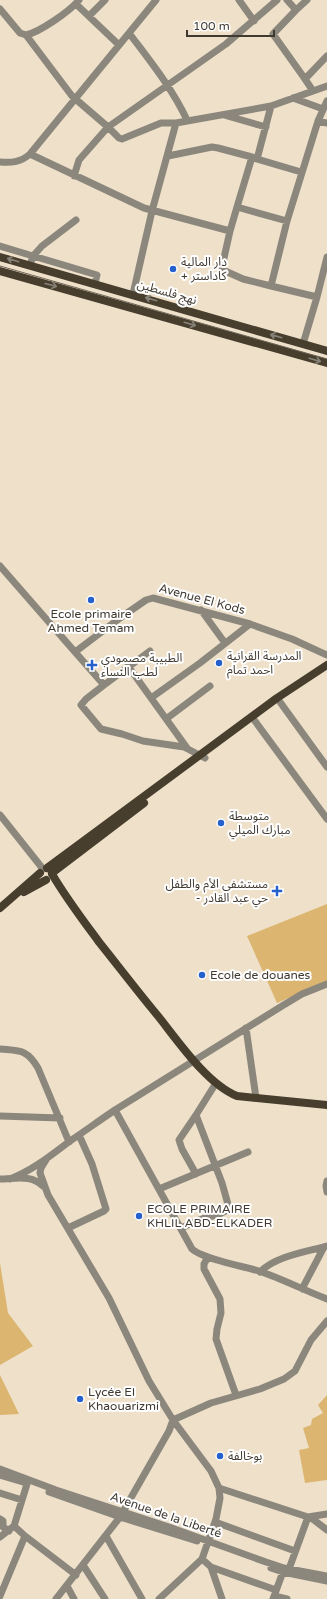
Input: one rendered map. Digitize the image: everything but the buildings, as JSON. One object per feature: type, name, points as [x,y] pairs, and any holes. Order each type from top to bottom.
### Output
[{"type":"main road","name":"نهج فلسطين","points":[[0,256],[327,351]]},
{"type":"main road","points":[[0,271],[327,363]]},
{"type":"main road","points":[[0,908],[327,665]]},
{"type":"main road","points":[[253,719],[327,670]]},
{"type":"main road","points":[[47,874],[132,984],[194,1060],[216,1083],[229,1093],[237,1096],[327,1105]]},
{"type":"street","points":[[89,16],[106,0]]},
{"type":"street","points":[[0,162],[16,162],[25,159],[30,154],[156,0]]},
{"type":"street","points":[[239,0],[254,21]]},
{"type":"street","points":[[74,176],[79,160],[108,128],[226,44],[277,0]]},
{"type":"street","points":[[288,0],[296,10]]},
{"type":"street","points":[[307,0],[273,35],[312,91]]},
{"type":"street","points":[[26,35],[52,21],[78,2],[89,16],[119,45]]},
{"type":"street","points":[[0,6],[0,9],[20,33],[26,35],[60,81],[76,99],[119,138],[122,139],[161,123],[176,123],[271,106],[327,86]]},
{"type":"street","points":[[129,33],[168,85],[188,120]]},
{"type":"street","points":[[305,79],[327,56]]},
{"type":"street","points":[[293,98],[323,108]]},
{"type":"street","points":[[271,286],[301,172],[318,120],[327,101]]},
{"type":"street","points":[[271,106],[266,127],[237,207],[222,267],[223,270],[243,279],[317,297]]},
{"type":"street","points":[[221,114],[266,127]]},
{"type":"street","points":[[318,120],[327,123]]},
{"type":"street","points":[[133,294],[152,211],[176,123]]},
{"type":"street","points":[[168,156],[218,148],[301,172]]},
{"type":"street","points":[[30,154],[74,176],[152,211],[230,231]]},
{"type":"street","points":[[237,207],[287,221]]},
{"type":"street","points":[[30,265],[33,256],[42,246],[76,220]]},
{"type":"street","points":[[0,246],[97,275],[96,283]]},
{"type":"street","points":[[303,344],[327,257]]},
{"type":"street","points":[[0,566],[104,685]]},
{"type":"street","name":"Avenue El Kods","points":[[75,652],[120,618],[150,598],[158,598],[250,624],[292,639],[327,656]]},
{"type":"street","points":[[202,610],[225,643]]},
{"type":"street","points":[[151,698],[250,624]]},
{"type":"street","points":[[150,651],[86,698],[81,705],[98,727],[143,741],[187,748],[203,756]]},
{"type":"street","points":[[128,666],[187,748]]},
{"type":"street","points":[[166,719],[210,686]]},
{"type":"street","points":[[280,702],[327,767]]},
{"type":"street","points":[[253,719],[327,820]]},
{"type":"street","points":[[0,815],[47,874]]},
{"type":"street","points":[[10,1179],[26,1173],[116,1110],[246,1028],[302,994],[327,984]]},
{"type":"street","points":[[246,1028],[256,1098]]},
{"type":"street","points":[[0,1049],[24,1052],[33,1058],[69,1142]]},
{"type":"street","points":[[196,1174],[182,1149],[179,1140],[216,1083]]},
{"type":"street","points":[[116,1110],[192,1249],[199,1254],[260,1272],[327,1300]]},
{"type":"street","points":[[181,1228],[228,1209],[229,1206],[216,1165],[196,1115]]},
{"type":"street","points":[[0,1116],[60,1118]]},
{"type":"street","points":[[68,1228],[106,1209],[92,1164],[79,1135]]},
{"type":"street","points":[[160,1189],[248,1152]]},
{"type":"street","points":[[46,1160],[40,1173],[46,1189],[109,1298],[149,1381],[173,1420],[216,1479],[219,1488],[220,1498],[215,1522],[202,1559],[159,1599]]},
{"type":"street","points":[[0,1179],[30,1178],[39,1182],[46,1189]]},
{"type":"street","points":[[327,1182],[327,1192]]},
{"type":"street","points":[[260,1272],[274,1262],[308,1250],[326,1247]]},
{"type":"street","points":[[302,1289],[326,1247]]},
{"type":"street","points":[[208,1257],[204,1264],[204,1269],[222,1305],[216,1339],[236,1395]]},
{"type":"street","points":[[56,1599],[76,1576],[121,1515],[169,1431],[173,1420],[211,1403],[272,1385],[290,1375],[299,1363],[311,1340],[327,1321]]},
{"type":"street","name":"Avenue de la Liberté","points":[[0,1469],[121,1515]]},
{"type":"street","name":"Avenue de la Liberté","points":[[0,1475],[207,1542],[285,1570],[327,1581]]},
{"type":"street","points":[[0,1537],[12,1529],[27,1484]]},
{"type":"street","points":[[219,1488],[309,1517],[327,1530]]},
{"type":"street","points":[[0,1493],[22,1500]]},
{"type":"street","points":[[309,1517],[327,1514]]},
{"type":"street","points":[[274,1595],[285,1570],[296,1551],[309,1517]]},
{"type":"street","points":[[0,1519],[3,1521],[3,1527],[12,1529],[25,1536],[76,1576]]},
{"type":"street","points":[[215,1522],[296,1551]]},
{"type":"street","points":[[0,1596],[25,1536]]},
{"type":"street","points":[[106,1536],[142,1599]]},
{"type":"street","points":[[202,1559],[211,1567],[274,1595],[288,1599]]},
{"type":"street","points":[[83,1565],[105,1599]]},
{"type":"street","points":[[211,1567],[222,1599]]},
{"type":"street","name":"Avenue de la Liberté","points":[[285,1570],[327,1576]]},
{"type":"street","points":[[67,1586],[74,1599]]},
{"type":"shaded area","points":[[327,904],[327,981],[277,1003],[247,936]]},
{"type":"shaded area","points":[[0,1263],[8,1313],[33,1346],[0,1365]]},
{"type":"shaded area","points":[[0,1375],[19,1414],[0,1415]]},
{"type":"shaded area","points":[[327,1395],[327,1480],[305,1483],[299,1450],[309,1448],[303,1428],[311,1425],[312,1419],[323,1413],[318,1405]]},
{"type":"tram line","points":[[0,266],[327,359]]},
{"type":"place","name":"دار المالية + كاداستر","points":[[173,269]]},
{"type":"place","name":"Ecole primaire Ahmed Temam","points":[[91,600]]},
{"type":"place","name":"المدرسة القرانية احمد تمام","points":[[219,663]]},
{"type":"place","name":"الطبيبة مصمودي لطب النساء","points":[[92,665]]},
{"type":"place","name":"متوسطة مبارك الميلي","points":[[221,823]]},
{"type":"place","name":"مستشفي الأم والطفل - حي عبد القادر","points":[[277,891]]},
{"type":"place","name":"Ecole de douanes","points":[[202,975]]},
{"type":"place","name":"ECOLE PRIMAIRE KHLIL ABD-ELKADER","points":[[139,1216]]},
{"type":"place","name":"Lycée El Khaouarizmi","points":[[80,1399]]},
{"type":"place","name":"بوخالفة","points":[[220,1456]]}]
